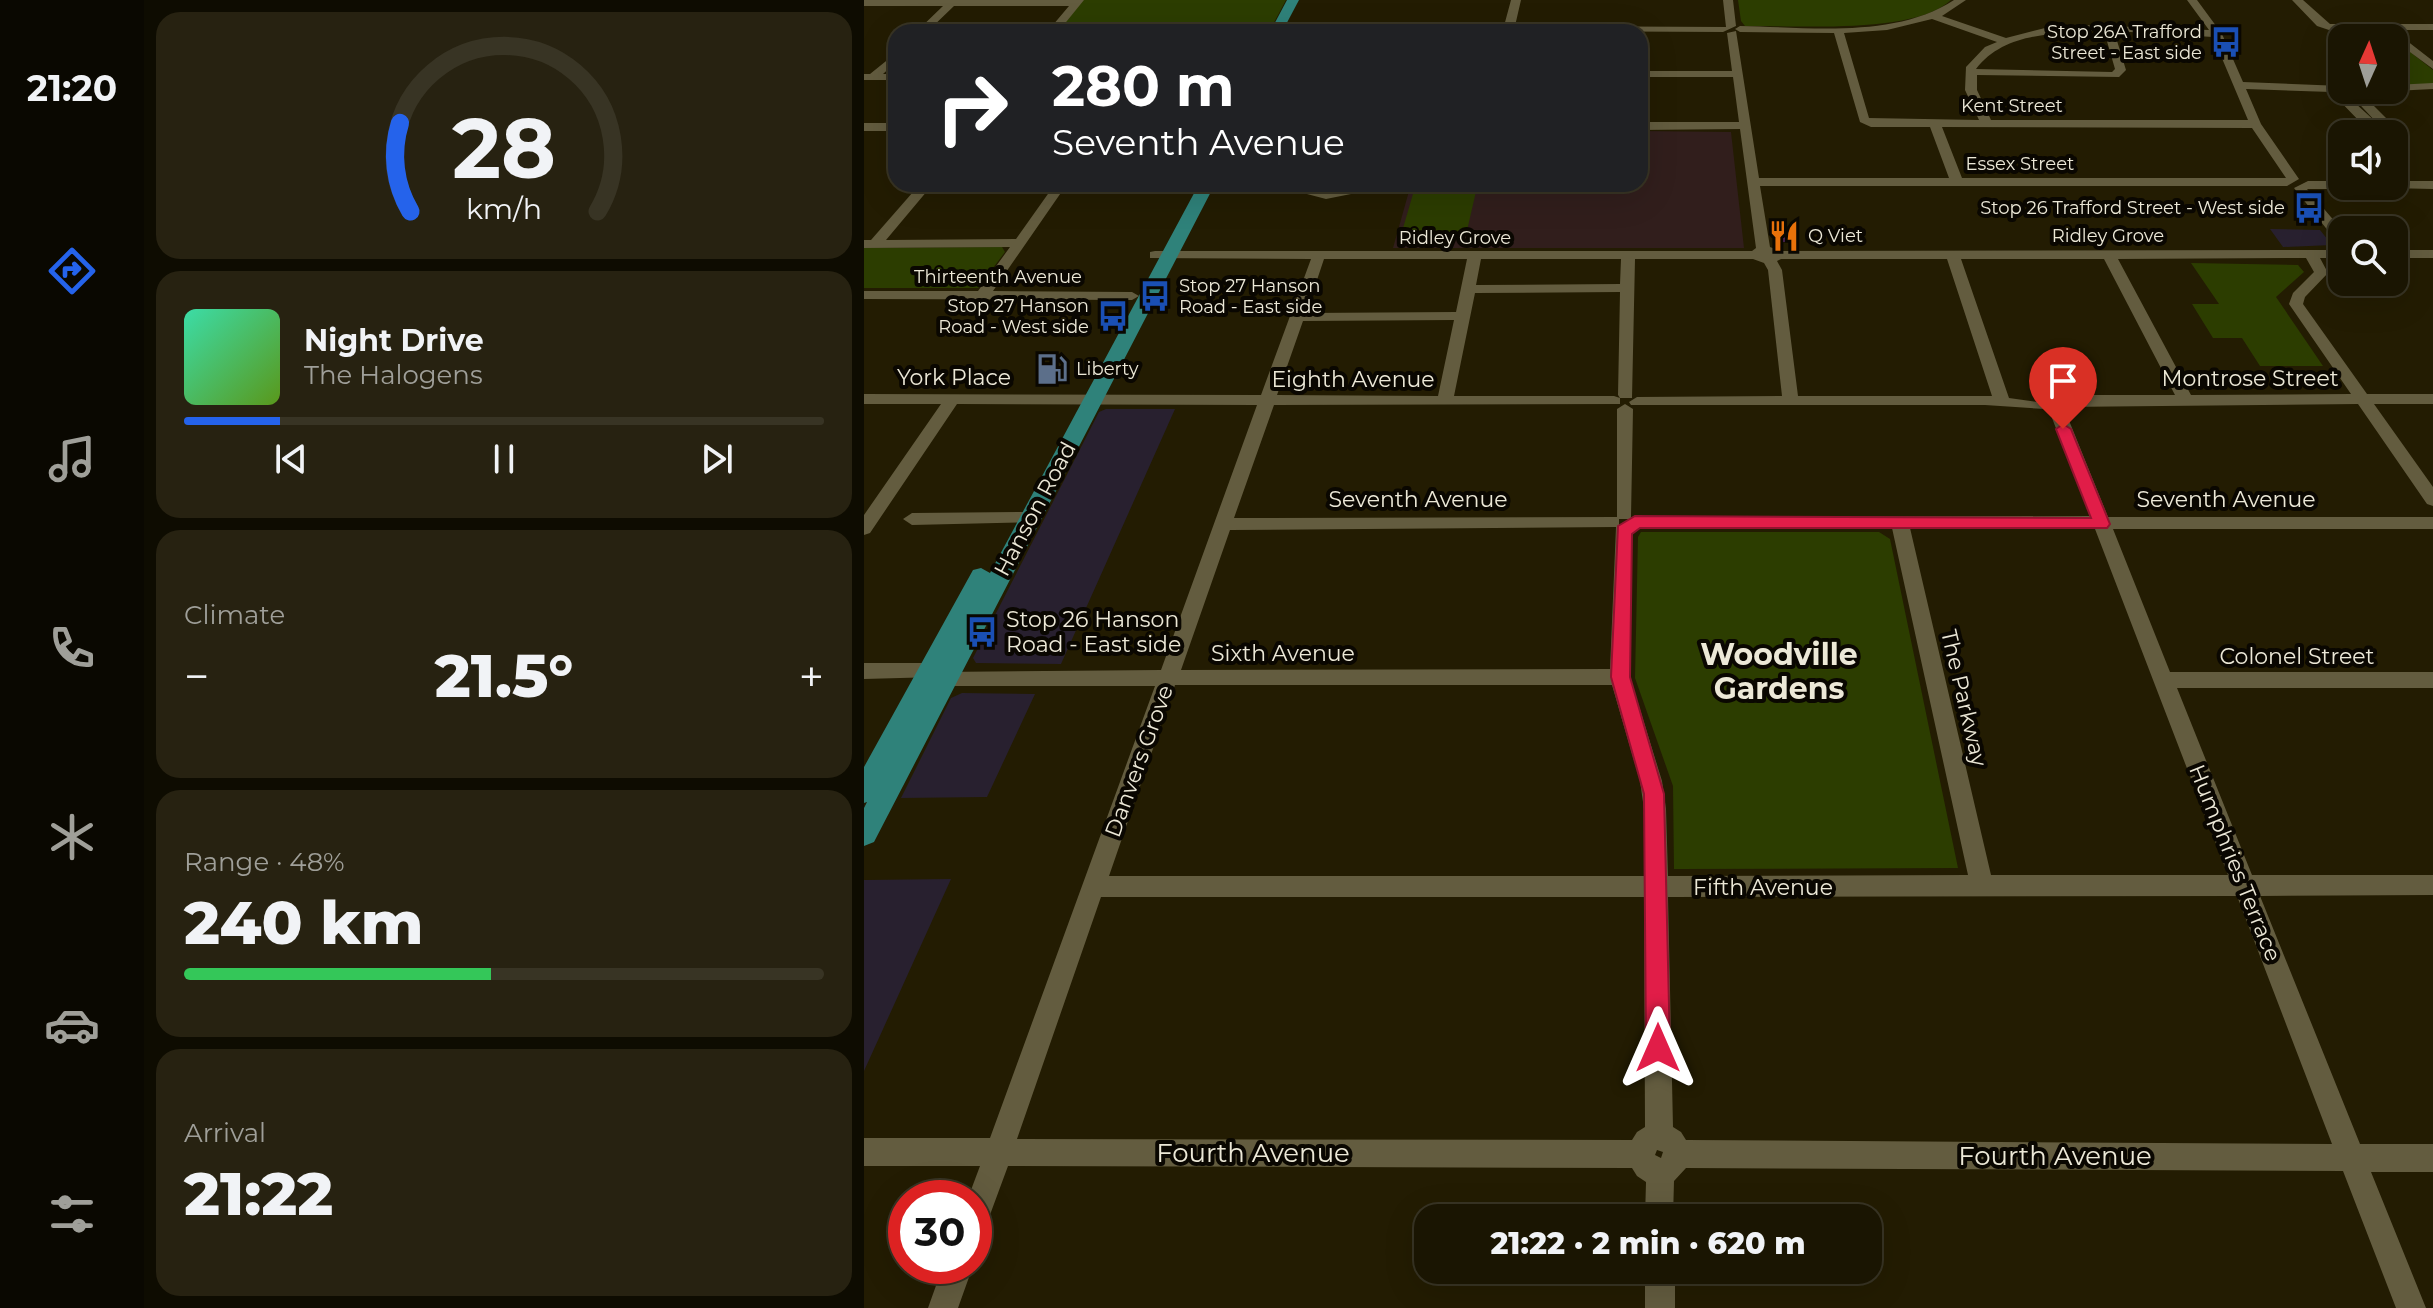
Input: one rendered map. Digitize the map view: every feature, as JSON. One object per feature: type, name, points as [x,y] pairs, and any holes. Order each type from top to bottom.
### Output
[{"type":"main road","points":[[1285,24],[1293,0]]},
{"type":"main road","points":[[1288,24],[1305,0]]},
{"type":"main road","name":"Hanson Road","points":[[864,834],[938,674],[1196,192]]},
{"type":"main road","name":"Hanson Road","points":[[864,792],[938,674]]},
{"type":"street","points":[[1510,24],[1516,0]]},
{"type":"street","points":[[1728,0],[1753,182],[1766,255],[1775,270],[1791,401]]},
{"type":"street","points":[[1648,30],[1888,26],[1933,16],[1961,0]]},
{"type":"street","points":[[2192,0],[2217,34],[2255,124],[2328,222]]},
{"type":"street","points":[[2297,0],[2328,26]]},
{"type":"street","points":[[930,24],[954,2]]},
{"type":"street","points":[[864,3],[1078,2]]},
{"type":"street","points":[[1059,24],[1078,2]]},
{"type":"street","points":[[1933,16],[2005,41]]},
{"type":"street","points":[[2408,28],[2433,27]]},
{"type":"street","points":[[1987,124],[1971,90],[1970,72],[1974,61],[1982,53],[2005,41],[2050,30],[2108,28],[2217,34]]},
{"type":"street","points":[[1970,72],[2115,75],[2121,70],[2108,28]]},
{"type":"street","name":"Kent Street","points":[[1838,29],[1864,120],[1871,123],[2255,124]]},
{"type":"street","points":[[2408,47],[2433,66]]},
{"type":"street","points":[[869,77],[888,62]]},
{"type":"street","points":[[1648,74],[1738,74]]},
{"type":"street","points":[[2239,85],[2328,89]]},
{"type":"street","points":[[2408,87],[2433,86]]},
{"type":"street","points":[[2351,104],[2369,124],[2386,129],[2386,125],[2366,104]]},
{"type":"street","points":[[1935,124],[1957,182]]},
{"type":"street","points":[[1648,126],[1744,125]]},
{"type":"street","points":[[864,127],[888,127]]},
{"type":"street","name":"Essex Street","points":[[1753,182],[2328,184]]},
{"type":"street","points":[[2408,185],[2433,185]]},
{"type":"street","points":[[869,244],[919,192]]},
{"type":"street","points":[[983,295],[1055,192]]},
{"type":"street","points":[[1316,192],[1326,195],[1341,192]]},
{"type":"street","points":[[869,244],[1019,243]]},
{"type":"street","points":[[1952,254],[2002,401]]},
{"type":"street","points":[[2109,254],[2185,399]]},
{"type":"street","name":"Ridley Grove","points":[[1162,255],[2328,254]]},
{"type":"street","points":[[2408,254],[2433,254]]},
{"type":"street","name":"Danvers Grove","points":[[989,1180],[1319,255]]},
{"type":"street","points":[[1628,255],[1620,677],[1654,794],[1659,1204]]},
{"type":"street","points":[[2311,255],[2321,273],[2300,294],[2296,304],[2433,500]]},
{"type":"street","points":[[1445,401],[1475,256]]},
{"type":"street","points":[[1468,289],[1627,288]]},
{"type":"street","name":"Thirteenth Avenue","points":[[864,295],[1139,298]]},
{"type":"street","points":[[1297,317],[1463,316]]},
{"type":"street","points":[[866,523],[953,398]]},
{"type":"street","name":"York Place","points":[[864,399],[1085,400]]},
{"type":"street","name":"Montrose Street","points":[[2056,409],[2091,400],[2433,399]]},
{"type":"street","name":"Eighth Avenue","points":[[1085,400],[2002,401],[2056,409]]},
{"type":"street","name":"Humphries Terrace","points":[[2056,409],[2411,1308]]},
{"type":"street","points":[[912,519],[1021,518]]},
{"type":"street","name":"Seventh Avenue","points":[[1224,524],[1899,521],[2433,523]]},
{"type":"street","name":"The Parkway","points":[[1899,521],[1982,886]]},
{"type":"street","name":"Sixth Avenue","points":[[864,671],[1169,677],[1620,677]]},
{"type":"street","name":"Colonel Street","points":[[2162,680],[2433,680]]},
{"type":"street","name":"Fifth Avenue","points":[[1094,887],[2433,885]]},
{"type":"street","name":"Fourth Avenue","points":[[864,1152],[2433,1158]]},
{"type":"street","points":[[943,1308],[952,1284]]},
{"type":"street","points":[[1660,1284],[1660,1308]]},
{"type":"shaded area","points":[[1648,131],[1731,132],[1744,248],[1393,248],[1409,192],[1648,192]]},
{"type":"shaded area","points":[[2270,229],[2320,230],[2328,240],[2328,245],[2283,247]]},
{"type":"shaded area","points":[[1106,409],[1175,409],[1061,664],[976,663],[973,658],[1099,412]]},
{"type":"shaded area","points":[[962,693],[1035,694],[987,797],[901,798],[951,698]]},
{"type":"shaded area","points":[[951,879],[864,1071],[864,880]]},
{"type":"green space","points":[[1082,0],[1286,0],[1273,24],[1062,24]]},
{"type":"green space","points":[[1738,0],[1951,0],[1934,11],[1910,19],[1822,27],[1745,26],[1741,21]]},
{"type":"green space","points":[[2408,50],[2433,70],[2433,84],[2408,85]]},
{"type":"green space","points":[[1414,192],[1476,192],[1466,235],[1401,235]]},
{"type":"green space","points":[[1002,247],[1005,252],[978,288],[864,288],[864,248]]},
{"type":"green space","points":[[2191,263],[2298,265],[2304,272],[2276,297],[2323,366],[2260,366],[2242,338],[2213,338],[2192,304],[2219,304]]},
{"type":"green space","points":[[1641,532],[1879,532],[1890,539],[1958,868],[1674,869],[1673,786],[1635,678],[1638,537]]},
{"type":"building","name":"Q Viet","points":[[1772,229],[1794,229],[1796,242],[1774,242]]},
{"type":"place","name":"Stop 26A Trafford Street - East side","points":[[2226,42]]},
{"type":"place","name":"Stop 26 Trafford Street - West side","points":[[2309,208]]},
{"type":"place","name":"Q Viet","points":[[1784,236]]},
{"type":"place","name":"Stop 27 Hanson Road - East side","points":[[1155,296]]},
{"type":"place","name":"Stop 27 Hanson Road - West side","points":[[1113,316]]},
{"type":"place","name":"Liberty","points":[[1052,369]]},
{"type":"place","name":"Stop 26 Hanson Road - East side","points":[[982,632]]},
{"type":"district","name":"Woodville Gardens","points":[[1779,671]]},
{"type":"route","points":[[1658,1048],[1654,794],[1620,677],[1623,530],[1630,529],[1635,522],[2101,524],[2063,429]]}]
